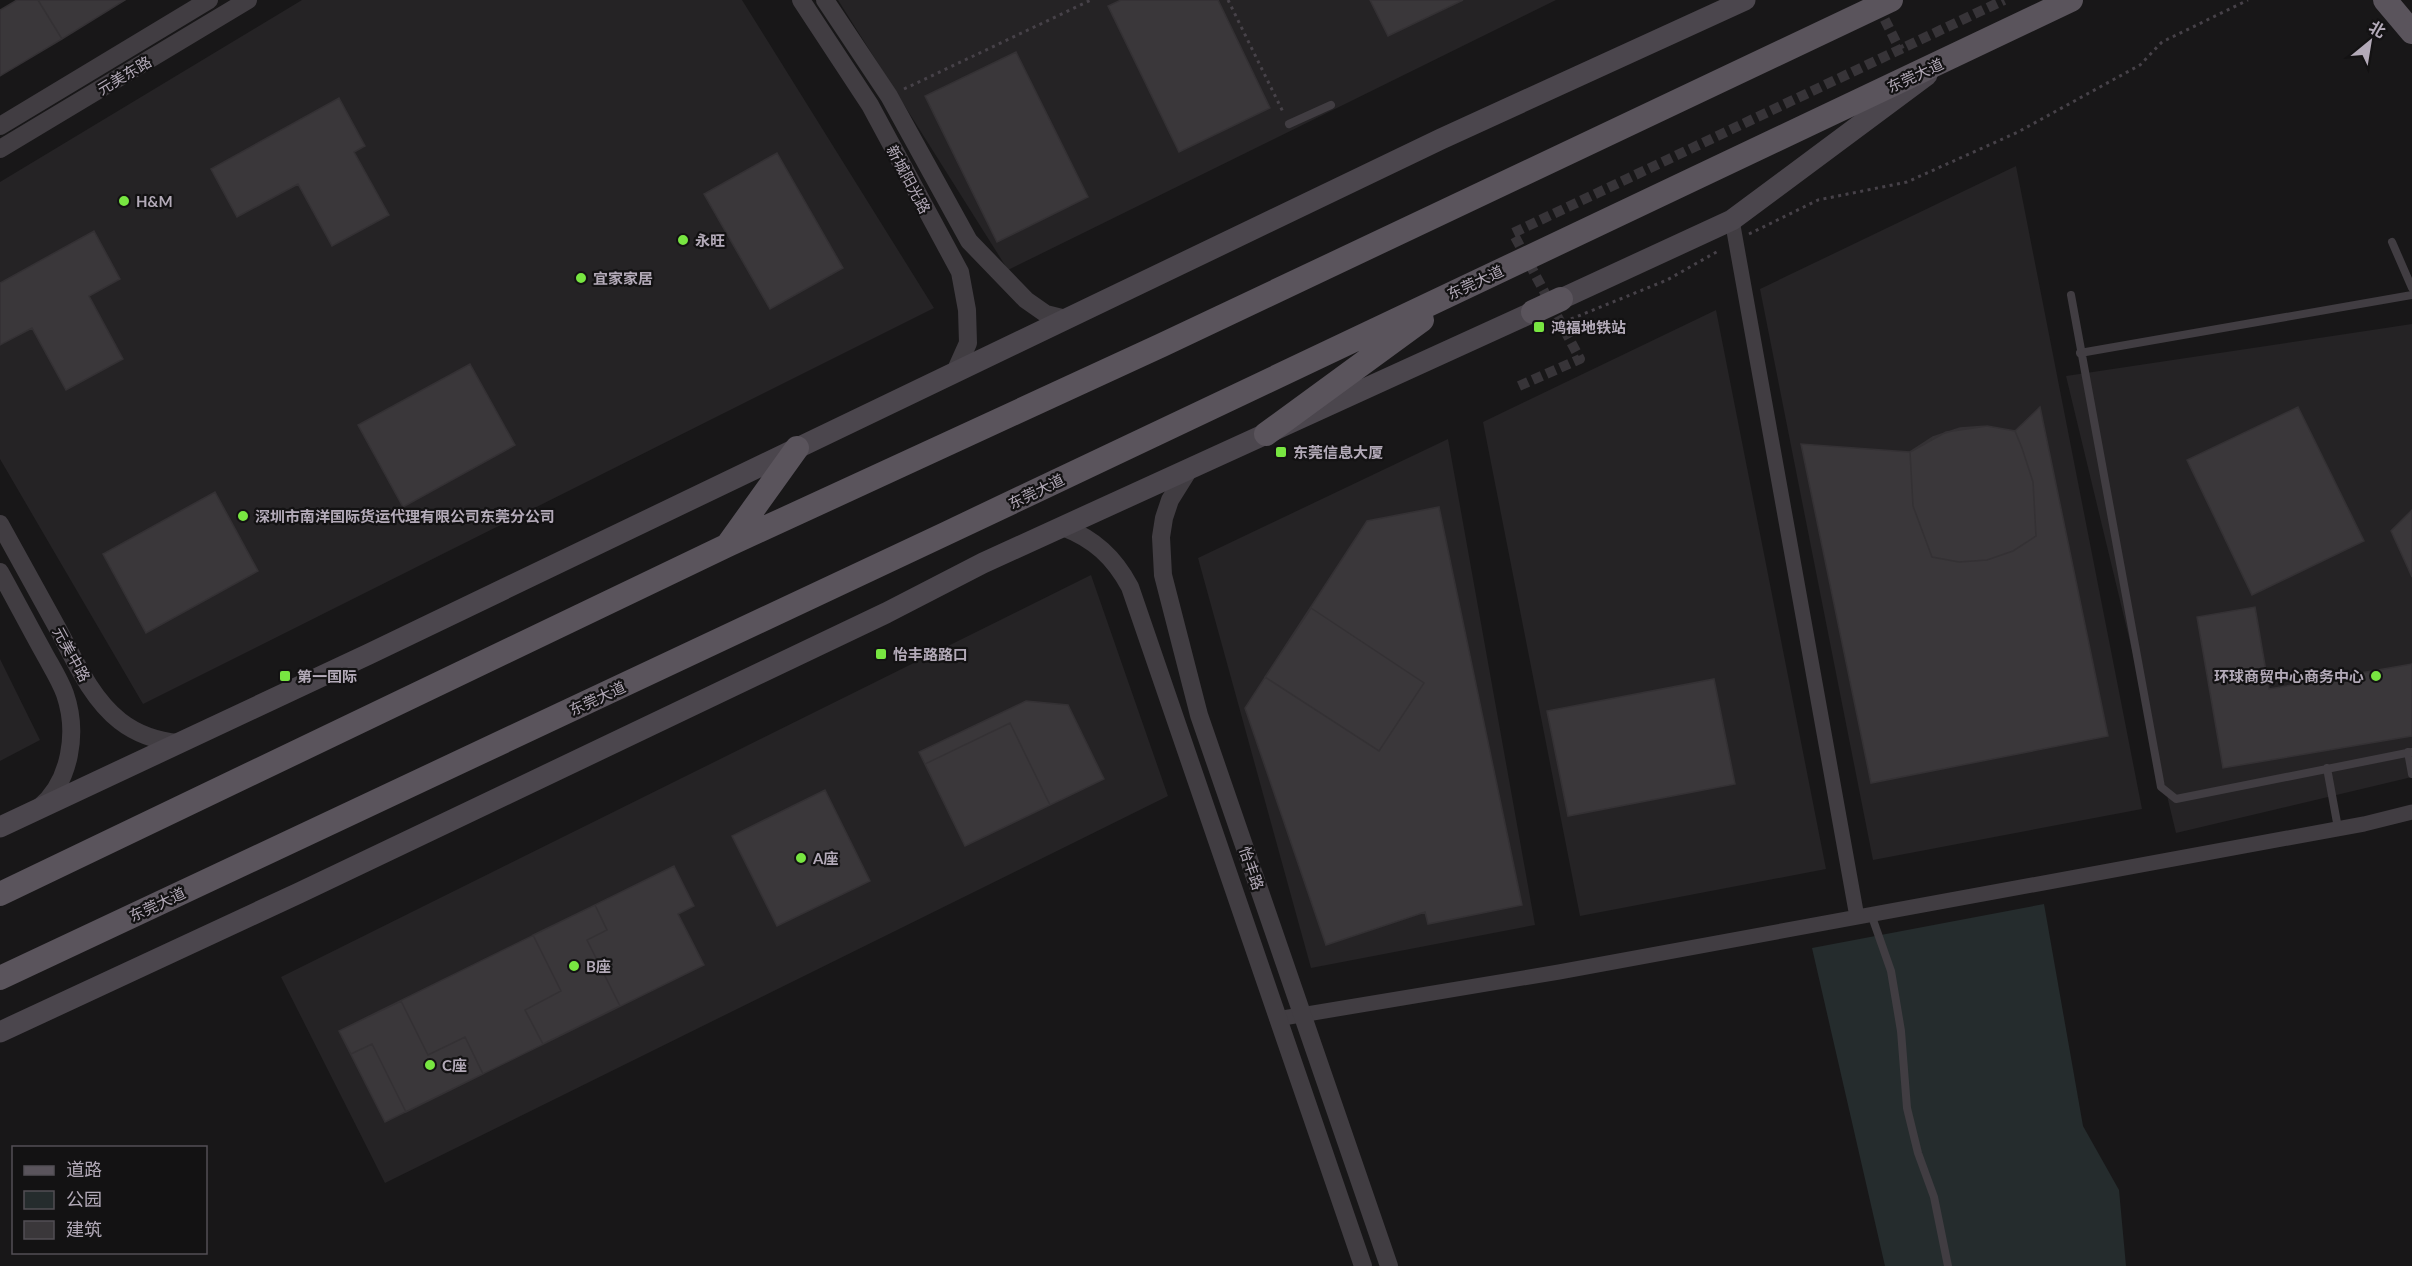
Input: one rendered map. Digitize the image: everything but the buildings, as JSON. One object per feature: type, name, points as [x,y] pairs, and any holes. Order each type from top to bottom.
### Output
[{"type":"main road","points":[[0,827],[1441,139],[1745,0]]},
{"type":"main road","points":[[0,894],[728,545],[1162,345],[1757,61],[1891,0]]},
{"type":"main road","name":"东莞大道","points":[[0,978],[935,540],[2071,0]]},
{"type":"main road","points":[[2385,0],[2412,30]]},
{"type":"main road","points":[[2399,0],[2412,30]]},
{"type":"main road","points":[[0,1032],[886,613],[982,563],[1533,312],[1566,309],[1732,220],[1950,58]]},
{"type":"main road","points":[[1266,434],[1475,282]]},
{"type":"main road","points":[[728,545],[797,448]]},
{"type":"street","name":"元美东路","points":[[0,126],[210,0]]},
{"type":"street","name":"元美东路","points":[[0,149],[248,0]]},
{"type":"street","name":"新城阳光路","points":[[801,0],[870,105],[960,272],[967,310],[968,343],[956,372]]},
{"type":"street","name":"新城阳光路","points":[[825,0],[889,96],[969,242],[1026,300],[1046,314],[1066,319]]},
{"type":"street","points":[[1732,220],[1864,916]]},
{"type":"street","name":"怡丰路","points":[[1190,468],[1170,500],[1164,518],[1161,546],[1163,575],[1199,715],[1389,1266]]},
{"type":"street","name":"元美中路","points":[[0,524],[84,677],[103,705],[120,721],[141,734],[159,741],[179,743]]},
{"type":"street","name":"怡丰路","points":[[1063,527],[1080,534],[1110,556],[1130,587],[1363,1266]]},
{"type":"street","name":"元美中路","points":[[0,572],[65,692],[71,720],[70,746],[63,774],[49,799],[36,810]]},
{"type":"street","points":[[1277,1019],[1559,972],[2338,828],[2412,812]]},
{"type":"lane","points":[[1289,124],[1331,105]]},
{"type":"lane","points":[[2392,242],[2412,288]]},
{"type":"lane","points":[[2071,295],[2161,787],[2176,799],[2410,752],[2412,774]]},
{"type":"lane","points":[[2080,353],[2412,295]]},
{"type":"lane","points":[[2327,768],[2338,828]]},
{"type":"lane","points":[[1864,916],[1891,971],[1901,1031],[1907,1108],[1918,1154],[1934,1197],[1946,1266]]},
{"type":"path","points":[[889,96],[1092,0]]},
{"type":"path","points":[[1227,0],[1289,124]]},
{"type":"path","points":[[1566,309],[1667,280],[1771,221],[1818,200],[1907,182],[2018,132],[2140,65],[2162,42],[2248,0]]},
{"type":"shaded area","points":[[302,0],[742,0],[934,308],[143,704],[0,459],[0,182]]},
{"type":"shaded area","points":[[838,0],[1556,0],[1008,270]]},
{"type":"shaded area","points":[[2016,166],[2142,809],[1873,860],[1760,289]]},
{"type":"shaded area","points":[[1716,310],[1826,869],[1580,916],[1483,422]]},
{"type":"shaded area","points":[[2412,324],[2412,777],[2176,833],[2066,376]]},
{"type":"shaded area","name":"东莞信息大厦","points":[[1448,439],[1535,925],[1311,968],[1198,558]]},
{"type":"shaded area","points":[[1091,575],[1168,796],[385,1183],[281,977]]},
{"type":"shaded area","points":[[0,659],[40,740],[0,761]]},
{"type":"green space","points":[[2044,904],[2083,1126],[2119,1190],[2126,1266],[1885,1266],[1812,948]]},
{"type":"tunnel","points":[[1519,386],[1580,359],[1513,233],[2004,0]]},
{"type":"tunnel","points":[[1878,6],[1900,50]]},
{"type":"place","name":"H&M","points":[[124,201]]},
{"type":"place","name":"永旺","points":[[683,240]]},
{"type":"place","name":"宜家家居","points":[[581,278]]},
{"type":"place","name":"鸿福地铁站","points":[[1539,327]]},
{"type":"place","name":"东莞信息大厦","points":[[1281,452]]},
{"type":"place","name":"深圳市南洋国际货运代理有限公司东莞分公司","points":[[243,516]]},
{"type":"place","name":"怡丰路路口","points":[[881,654]]},
{"type":"place","name":"第一国际","points":[[285,676]]},
{"type":"place","name":"环球商贸中心商务中心","points":[[2376,676]]},
{"type":"place","name":"A座","points":[[801,858]]},
{"type":"place","name":"B座","points":[[574,966]]},
{"type":"place","name":"C座","points":[[430,1065]]}]
